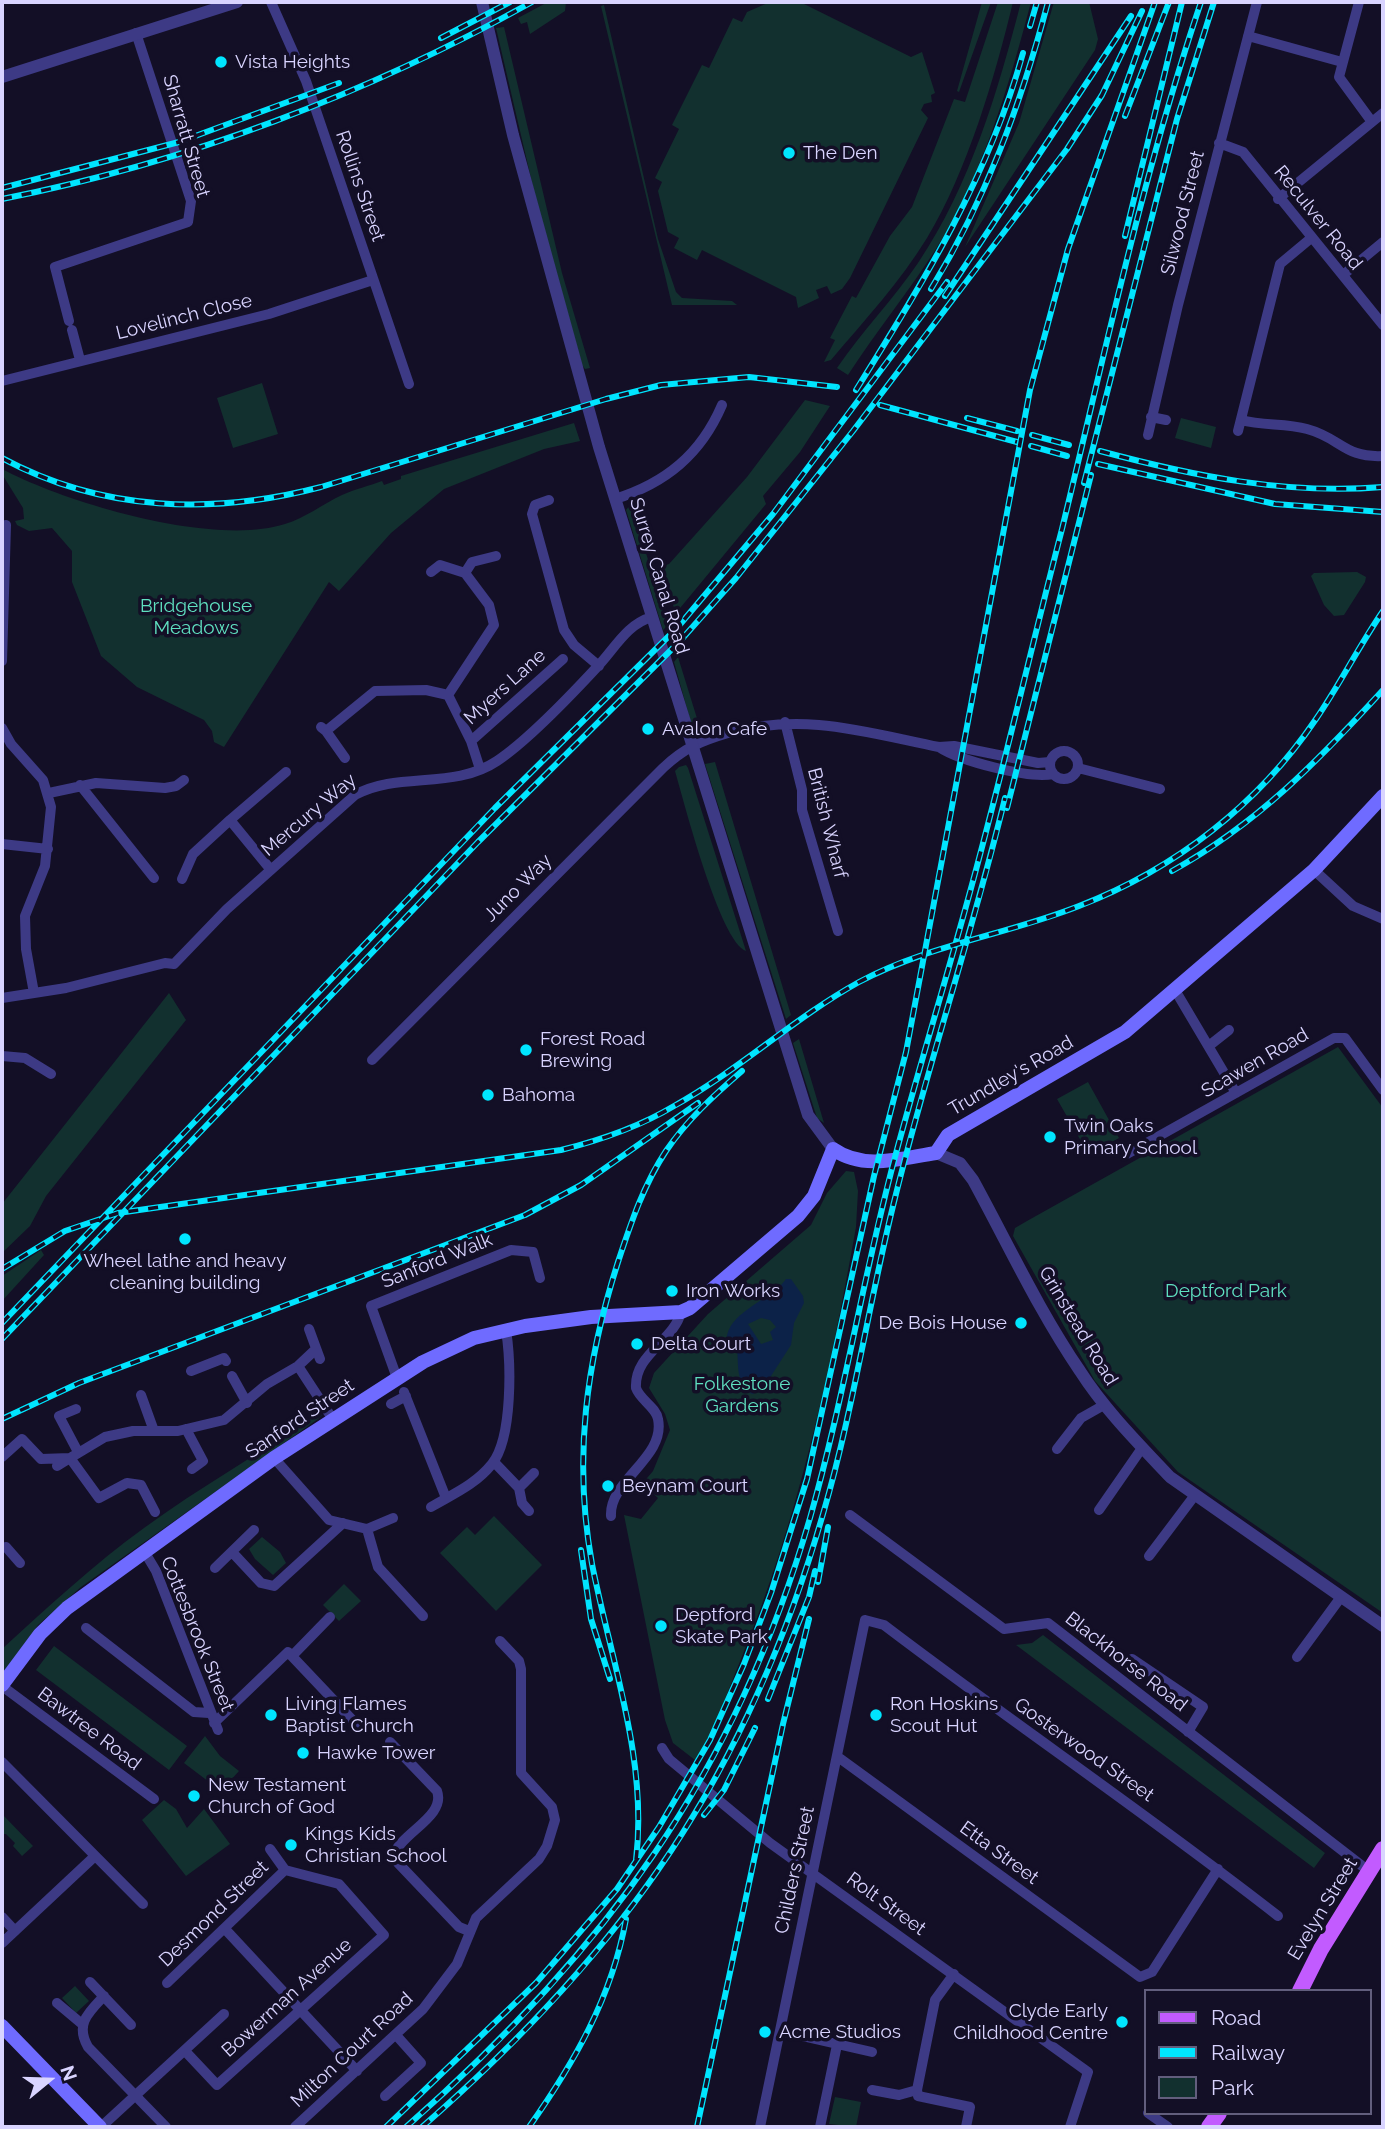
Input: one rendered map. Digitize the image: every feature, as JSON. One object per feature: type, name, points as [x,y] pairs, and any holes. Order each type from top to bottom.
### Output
[{"type":"main road","name":"Trundley's Road","points":[[936,1153],[948,1135],[1125,1032],[1314,870],[1383,796]]},
{"type":"main road","points":[[681,1312],[696,1304],[799,1216],[814,1196],[833,1149],[843,1156],[863,1162],[936,1153]]},
{"type":"main road","name":"Sanford Street","points":[[2,1686],[40,1634],[66,1608],[332,1418],[423,1362],[474,1338],[506,1330],[591,1317],[681,1312]]},
{"type":"main road","name":"Evelyn Street","points":[[1301,1989],[1325,1942],[1383,1849]]},
{"type":"main road","points":[[2,2025],[101,2127]]},
{"type":"street","points":[[2,77],[237,2]]},
{"type":"street","name":"Rollins Street","points":[[271,2],[306,81],[409,384]]},
{"type":"street","name":"Surrey Canal Road","points":[[482,2],[519,161],[615,499],[808,1115],[833,1149]]},
{"type":"street","name":"Silwood Street","points":[[1147,435],[1219,143],[1224,102],[1248,36],[1257,2]]},
{"type":"street","points":[[1359,2],[1342,62],[1340,82],[1372,122]]},
{"type":"street","name":"Sharratt Street","points":[[80,360],[54,267],[188,222],[191,201],[136,33]]},
{"type":"street","points":[[1248,36],[1342,62]]},
{"type":"street","points":[[1278,199],[1383,113]]},
{"type":"street","name":"Reculver Road","points":[[1219,143],[1243,152],[1310,239],[1383,325]]},
{"type":"street","points":[[1310,239],[1280,264],[1239,425],[1306,429],[1328,437],[1351,454],[1383,456]]},
{"type":"street","points":[[1343,275],[1383,242]]},
{"type":"street","name":"Lovelinch Close","points":[[2,381],[269,314],[373,280]]},
{"type":"street","points":[[615,499],[664,479],[710,434],[722,405]]},
{"type":"street","points":[[1151,416],[1166,420]]},
{"type":"street","points":[[549,500],[535,506],[532,514],[564,630],[574,645],[599,666]]},
{"type":"street","points":[[2,661],[6,525]]},
{"type":"street","points":[[431,572],[440,565],[465,573],[472,562],[496,556]]},
{"type":"street","name":"Myers Lane","points":[[449,695],[494,625],[489,605],[465,573]]},
{"type":"street","name":"Mercury Way","points":[[34,993],[110,979],[166,963],[174,964],[227,909],[355,795],[373,785],[453,778],[480,769],[507,752],[599,666],[630,629],[652,617]]},
{"type":"street","name":"Myers Lane","points":[[471,741],[563,659]]},
{"type":"street","name":"Myers Lane","points":[[345,758],[323,729],[375,691],[426,690],[449,695]]},
{"type":"street","name":"Myers Lane","points":[[449,695],[471,741],[480,769]]},
{"type":"street","points":[[691,744],[748,728],[785,722],[831,724],[939,747],[954,746],[1038,763],[1050,762]]},
{"type":"street","name":"British Wharf","points":[[785,722],[802,790],[802,810],[838,931]]},
{"type":"street","points":[[2,728],[11,744],[36,769],[48,793],[52,821],[40,880],[25,916],[26,948],[34,993],[2,998]]},
{"type":"street","name":"Juno Way","points":[[372,1059],[663,768],[691,744]]},
{"type":"street","points":[[939,747],[953,757],[1037,775],[1074,775],[1078,768],[1074,755],[1065,750],[1055,754],[1050,762]]},
{"type":"street","points":[[1050,762],[1057,776]]},
{"type":"street","points":[[1078,768],[1160,789]]},
{"type":"street","points":[[182,878],[193,854],[286,772]]},
{"type":"street","points":[[48,793],[96,783],[165,788],[176,786],[184,780]]},
{"type":"street","points":[[80,785],[155,878]]},
{"type":"street","points":[[230,820],[271,870]]},
{"type":"street","points":[[2,845],[48,849]]},
{"type":"street","points":[[1314,870],[1353,905],[1383,919]]},
{"type":"street","points":[[1175,990],[1236,1093]]},
{"type":"street","points":[[1210,1045],[1229,1030]]},
{"type":"street","name":"Scawen Road","points":[[1127,1154],[1334,1038],[1345,1038],[1383,1090]]},
{"type":"street","points":[[2,1056],[25,1058],[51,1074]]},
{"type":"street","name":"Grinstead Road","points":[[936,1153],[960,1163],[973,1180],[1052,1326],[1104,1405],[1142,1448],[1170,1477],[1383,1626]]},
{"type":"street","name":"Sanford Walk","points":[[397,1378],[370,1306],[511,1251],[533,1252],[540,1278]]},
{"type":"street","points":[[611,1516],[614,1499],[647,1454],[657,1430],[657,1415],[635,1388],[638,1370],[678,1322],[681,1312]]},
{"type":"street","points":[[57,1466],[105,1437],[186,1429],[224,1420],[267,1384],[315,1354],[309,1329]]},
{"type":"street","points":[[431,1507],[461,1492],[494,1462],[505,1429],[510,1358],[506,1330]]},
{"type":"street","points":[[191,1371],[224,1358],[226,1361]]},
{"type":"street","points":[[298,1366],[332,1418]]},
{"type":"street","points":[[232,1376],[247,1402]]},
{"type":"street","points":[[391,1404],[405,1394],[446,1498]]},
{"type":"street","points":[[141,1395],[154,1431]]},
{"type":"street","points":[[1057,1449],[1081,1418],[1104,1405]]},
{"type":"street","points":[[76,1409],[58,1416],[74,1455],[99,1498]]},
{"type":"street","points":[[186,1429],[203,1461]]},
{"type":"street","points":[[2,1457],[22,1439],[41,1459],[74,1455]]},
{"type":"street","points":[[1099,1510],[1142,1448]]},
{"type":"street","points":[[192,1469],[215,1453]]},
{"type":"street","points":[[274,1458],[324,1517],[367,1529],[393,1518]]},
{"type":"street","points":[[494,1462],[519,1488],[522,1503],[529,1511]]},
{"type":"street","points":[[519,1488],[534,1473]]},
{"type":"street","points":[[90,1506],[127,1483],[141,1485],[155,1511]]},
{"type":"street","points":[[1149,1556],[1195,1495]]},
{"type":"street","name":"Blackhorse Road","points":[[850,1515],[1004,1629],[1048,1623],[1370,1872]]},
{"type":"street","points":[[232,1552],[261,1583],[274,1586],[343,1523]]},
{"type":"street","points":[[367,1529],[378,1567],[423,1616]]},
{"type":"street","points":[[215,1568],[254,1530]]},
{"type":"street","points":[[4,1549],[20,1563]]},
{"type":"street","name":"Cottesbrook Street","points":[[144,1551],[156,1571],[214,1722]]},
{"type":"street","points":[[1297,1657],[1341,1597]]},
{"type":"street","points":[[292,1656],[330,1617]]},
{"type":"street","name":"Childers Street","points":[[760,2127],[865,1620]]},
{"type":"street","name":"Gosterwood Street","points":[[865,1620],[884,1625],[1218,1869],[1278,1916]]},
{"type":"street","points":[[86,1628],[194,1712],[214,1722],[288,1652],[359,1727]]},
{"type":"street","name":"Milton Court Road","points":[[295,2127],[423,2009],[457,1964],[468,1931],[476,1918],[547,1846],[555,1820],[552,1807],[522,1773],[522,1669],[519,1661],[500,1641]]},
{"type":"street","points":[[1132,1659],[1202,1707],[1188,1732]]},
{"type":"street","name":"Bawtree Road","points":[[2,1686],[155,1800]]},
{"type":"street","points":[[390,1742],[437,1791],[440,1799],[437,1808],[397,1845],[394,1854],[398,1863],[459,1927],[468,1931]]},
{"type":"street","name":"Rolt Street","points":[[662,1748],[673,1763],[766,1840],[1088,2072],[1070,2127]]},
{"type":"street","name":"Etta Street","points":[[838,1756],[1140,1978],[1152,1972],[1218,1869]]},
{"type":"street","points":[[2,1762],[143,1904]]},
{"type":"street","name":"Desmond Street","points":[[270,1849],[285,1870],[340,1884],[384,1935]]},
{"type":"street","points":[[2,1943],[95,1856]]},
{"type":"street","name":"Desmond Street","points":[[167,1983],[285,1870]]},
{"type":"street","points":[[2,1917],[15,1931]]},
{"type":"street","points":[[225,1929],[357,2071]]},
{"type":"street","name":"Bowerman Avenue","points":[[185,2051],[217,2085],[384,1935]]},
{"type":"street","points":[[954,1974],[935,2000],[916,2090],[918,2096],[971,2102],[966,2127]]},
{"type":"street","points":[[90,1982],[131,2025]]},
{"type":"street","points":[[104,1996],[86,2015],[82,2024],[82,2036],[88,2047],[166,2127]]},
{"type":"street","points":[[58,2003],[82,2024]]},
{"type":"street","points":[[101,2127],[224,2014]]},
{"type":"street","points":[[780,2031],[872,2052]]},
{"type":"street","points":[[385,2096],[421,2063],[396,2035]]},
{"type":"street","points":[[820,2127],[837,2045]]},
{"type":"street","points":[[872,2090],[899,2095],[916,2090]]},
{"type":"street","points":[[1150,2115],[1168,2127]]},
{"type":"green space","points":[[548,2],[566,2],[565,11],[530,34],[527,22],[521,24],[518,18]]},
{"type":"green space","name":"The Den","points":[[770,2],[800,2],[911,57],[922,52],[935,93],[931,95],[932,102],[924,104],[921,110],[928,118],[850,278],[842,289],[831,294],[827,286],[816,290],[819,298],[798,308],[796,297],[702,250],[697,260],[674,248],[679,238],[668,232],[658,191],[662,182],[655,178],[679,129],[672,125],[702,65],[709,68],[733,18],[742,22],[747,12]]},
{"type":"green space","points":[[982,2],[991,2],[959,92],[957,91]]},
{"type":"green space","points":[[998,2],[1013,2],[988,92],[955,184],[927,238],[893,286],[831,360],[824,362],[835,340],[830,338],[852,296],[856,298],[890,236],[912,207],[954,99],[965,102]]},
{"type":"green space","points":[[1021,2],[1031,2],[1013,66],[992,130],[966,193],[934,252],[848,375],[837,368],[918,263],[953,202],[992,103]]},
{"type":"green space","points":[[1054,2],[1089,2],[1098,39],[1095,50],[965,247],[1019,123]]},
{"type":"green space","points":[[604,5],[658,239],[676,292],[682,298],[732,301],[737,305],[672,305],[601,6]]},
{"type":"green space","points":[[504,27],[562,273],[590,368],[585,369],[582,365],[534,191],[496,28]]},
{"type":"green space","points":[[262,383],[278,434],[233,448],[217,398]]},
{"type":"green space","points":[[805,400],[830,406],[800,452],[763,496],[766,504],[676,613],[659,567],[669,564],[747,477]]},
{"type":"green space","points":[[1181,418],[1216,427],[1211,448],[1175,438]]},
{"type":"green space","name":"Bridgehouse Meadows","points":[[574,423],[580,441],[544,449],[444,489],[391,533],[339,591],[329,582],[224,747],[214,742],[212,731],[204,720],[137,687],[101,656],[72,582],[72,551],[52,528],[29,531],[17,525],[15,521],[24,519],[23,508],[2,474],[2,469],[63,495],[141,518],[181,526],[255,530],[285,524],[357,489],[382,481],[384,485],[401,479],[401,476]]},
{"type":"green space","points":[[631,504],[668,625],[663,630],[626,510]]},
{"type":"green space","points":[[1357,572],[1366,577],[1365,582],[1344,615],[1334,616],[1324,605],[1311,576],[1314,573]]},
{"type":"green space","points":[[678,657],[700,728],[691,723],[674,662]]},
{"type":"green space","points":[[715,762],[791,1015],[786,1019],[705,764]]},
{"type":"green space","points":[[686,765],[746,951],[736,942],[725,923],[704,869],[675,771]]},
{"type":"green space","points":[[169,993],[186,1020],[46,1196],[30,1226],[2,1253],[2,1204]]},
{"type":"green space","points":[[799,1039],[824,1123],[817,1118],[793,1043]]},
{"type":"green space","name":"Deptford Park","points":[[1338,1047],[1383,1108],[1383,1613],[1178,1472],[1095,1381],[1013,1236],[1015,1228],[1027,1221]]},
{"type":"green space","points":[[1088,1082],[1119,1138],[1089,1155],[1057,1099]]},
{"type":"green space","name":"Folkestone Gardens","points":[[846,1171],[854,1172],[858,1191],[856,1227],[810,1446],[796,1500],[761,1607],[720,1711],[695,1760],[673,1743],[665,1720],[624,1515],[641,1519],[658,1498],[642,1484],[653,1471],[670,1430],[665,1414],[649,1388],[654,1373],[708,1314],[811,1225],[827,1193]]},
{"type":"green space","points":[[41,1250],[44,1255],[2,1301],[2,1276]]},
{"type":"green space","points":[[318,1406],[322,1415],[318,1419],[81,1587],[38,1625],[2,1674],[2,1649],[89,1571],[165,1513],[318,1413]]},
{"type":"green space","points":[[494,1516],[542,1565],[496,1611],[440,1553],[467,1527],[475,1535]]},
{"type":"green space","points":[[262,1537],[280,1552],[286,1563],[273,1575],[255,1559],[249,1549]]},
{"type":"green space","points":[[344,1584],[361,1601],[339,1621],[323,1605]]},
{"type":"green space","points":[[1043,1635],[1325,1853],[1314,1868],[1016,1645],[1032,1643]]},
{"type":"green space","points":[[54,1646],[187,1746],[169,1770],[36,1670]]},
{"type":"green space","points":[[205,1736],[220,1756],[239,1771],[221,1791],[184,1763]]},
{"type":"green space","points":[[164,1800],[176,1809],[187,1828],[204,1809],[230,1844],[186,1876],[142,1820]]},
{"type":"green space","points":[[2,1814],[33,1846],[22,1856],[13,1846],[15,1843],[6,1834],[2,1834]]},
{"type":"green space","points":[[75,1986],[89,2001],[76,2013],[62,1998]]},
{"type":"green space","points":[[835,2097],[861,2102],[856,2127],[829,2124]]},
{"type":"water","points":[[786,1279],[791,1279],[803,1296],[804,1303],[794,1323],[791,1345],[762,1390],[752,1394],[740,1379],[737,1348],[727,1344],[728,1333],[740,1316]],"holes":[[[761,1318],[770,1320],[776,1327],[770,1332],[773,1340],[761,1344],[748,1324]]]},
{"type":"railway","points":[[441,38],[510,2]]},
{"type":"railway","points":[[2,199],[140,166],[275,121],[406,66],[532,2]]},
{"type":"railway","points":[[1030,26],[1037,2]]},
{"type":"railway","points":[[931,289],[969,221],[1000,150],[1014,114],[1048,2]]},
{"type":"railway","points":[[386,2127],[536,1983],[617,1889],[659,1827],[710,1740],[744,1664],[771,1593],[807,1479],[874,1176],[906,1052],[1030,390],[1068,249],[1155,2]]},
{"type":"railway","points":[[1125,116],[1169,2]]},
{"type":"railway","points":[[1125,236],[1182,2]]},
{"type":"railway","points":[[406,2127],[477,2061],[543,1994],[602,1925],[654,1853],[702,1777],[743,1697],[779,1611],[822,1473],[884,1202],[988,824],[1143,197],[1201,2]]},
{"type":"railway","points":[[1084,483],[1177,119],[1214,2]]},
{"type":"railway","points":[[2,1339],[478,842],[681,640],[736,578],[853,431],[1067,149],[1102,95],[1142,11]]},
{"type":"railway","points":[[945,296],[1131,16]]},
{"type":"railway","points":[[856,390],[906,310],[952,228],[992,142],[1023,53]]},
{"type":"railway","points":[[2,188],[179,142],[339,83]]},
{"type":"railway","points":[[2,1323],[495,808],[677,628],[773,514],[947,282]]},
{"type":"railway","points":[[2,458],[40,476],[118,498],[158,503],[240,502],[321,487],[606,399],[661,385],[749,377],[837,387]]},
{"type":"railway","points":[[880,405],[1017,442]]},
{"type":"railway","points":[[967,418],[1017,431]]},
{"type":"railway","points":[[1032,435],[1069,445]]},
{"type":"railway","points":[[1031,446],[1067,456]]},
{"type":"railway","points":[[1100,451],[1170,468],[1275,486],[1347,489],[1383,487]]},
{"type":"railway","points":[[1098,464],[1275,504],[1383,512]]},
{"type":"railway","points":[[1007,808],[1091,475]]},
{"type":"railway","points":[[2,1269],[65,1231],[118,1213],[561,1150],[633,1127],[661,1114],[698,1092],[859,982],[885,969],[940,949],[1079,906],[1114,891],[1181,853],[1241,806],[1293,750],[1325,706],[1383,611]]},
{"type":"railway","points":[[1172,871],[1232,833],[1285,790],[1383,690]]},
{"type":"railway","points":[[422,2127],[494,2061],[560,1993],[618,1924],[670,1852],[717,1776],[757,1695],[793,1608],[823,1514],[844,1434],[896,1194],[1005,798]]},
{"type":"railway","points":[[636,1860],[637,1785],[632,1748],[586,1525],[583,1449],[586,1411],[607,1299],[644,1191],[666,1151],[683,1129],[742,1071]]},
{"type":"railway","points":[[2,1419],[79,1383],[525,1215],[581,1185],[698,1103]]},
{"type":"railway","points":[[818,1582],[828,1527]]},
{"type":"railway","points":[[581,1550],[591,1619],[610,1679]]},
{"type":"railway","points":[[768,1699],[809,1597],[815,1571]]},
{"type":"railway","points":[[697,2127],[783,1724],[809,1619]]},
{"type":"railway","points":[[704,1815],[724,1790],[755,1728]]},
{"type":"railway","points":[[529,2127],[576,2054],[589,2028],[611,1975],[626,1919]]},
{"type":"place","name":"Vista Heights","points":[[221,62]]},
{"type":"place","name":"The Den","points":[[789,153]]},
{"type":"place","name":"Avalon Cafe","points":[[648,729]]},
{"type":"place","name":"Forest Road Brewing","points":[[526,1050]]},
{"type":"place","name":"Bahoma","points":[[488,1095]]},
{"type":"place","name":"Twin Oaks Primary School","points":[[1050,1137]]},
{"type":"place","name":"Wheel lathe and heavy cleaning building","points":[[185,1239]]},
{"type":"place","name":"Iron Works","points":[[672,1291]]},
{"type":"place","name":"De Bois House","points":[[1021,1323]]},
{"type":"place","name":"Delta Court","points":[[637,1344]]},
{"type":"place","name":"Beynam Court","points":[[608,1486]]},
{"type":"place","name":"Deptford Skate Park","points":[[661,1626]]},
{"type":"place","name":"Living Flames Baptist Church","points":[[271,1715]]},
{"type":"place","name":"Ron Hoskins Scout Hut","points":[[876,1715]]},
{"type":"place","name":"Hawke Tower","points":[[303,1753]]},
{"type":"place","name":"New Testament Church of God","points":[[194,1796]]},
{"type":"place","name":"Kings Kids Christian School","points":[[291,1845]]},
{"type":"place","name":"Clyde Early Childhood Centre","points":[[1122,2022]]},
{"type":"place","name":"Acme Studios","points":[[765,2032]]}]
